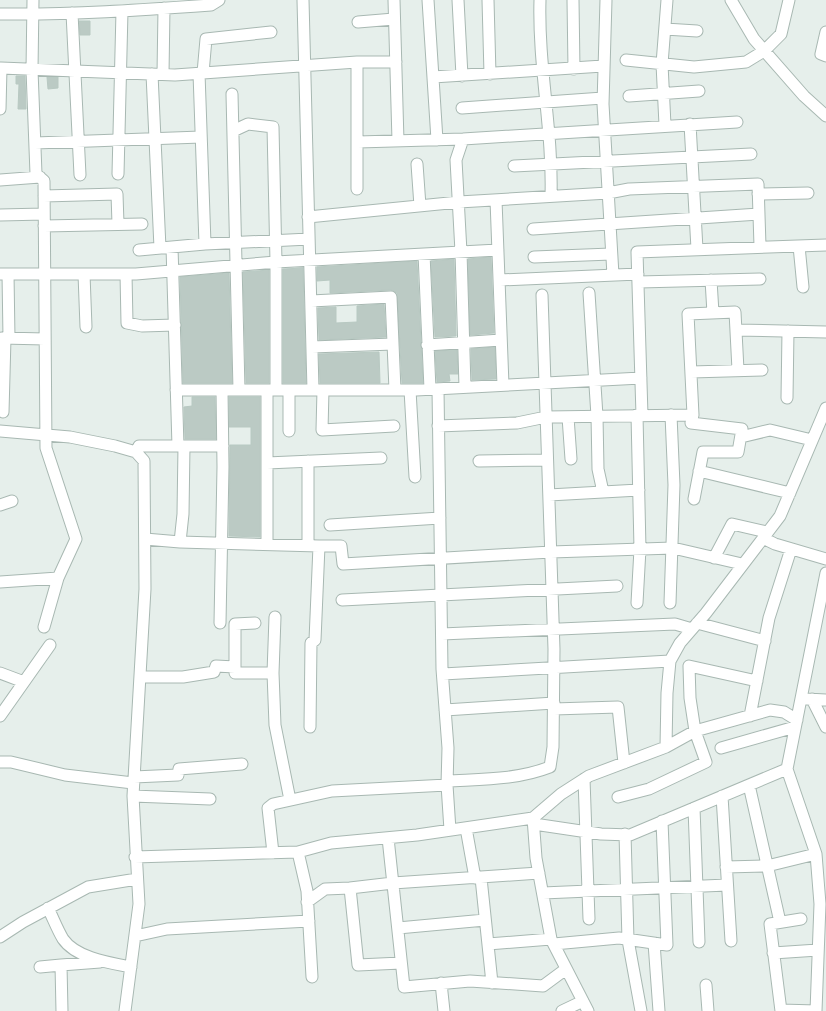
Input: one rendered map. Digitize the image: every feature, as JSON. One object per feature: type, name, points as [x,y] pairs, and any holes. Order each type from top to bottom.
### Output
[{"type":"street","points":[[33,0],[32,70],[36,174],[44,181],[46,448],[76,539],[58,578],[44,627]]},
{"type":"street","points":[[0,14],[122,11],[168,6],[211,5],[219,0]]},
{"type":"street","points":[[303,0],[312,347],[322,430],[394,426]]},
{"type":"street","points":[[428,0],[437,140]]},
{"type":"street","points":[[458,0],[462,76]]},
{"type":"street","points":[[488,0],[490,74]]},
{"type":"street","points":[[572,0],[574,69]]},
{"type":"street","points":[[606,0],[603,98],[613,275]]},
{"type":"street","points":[[665,125],[662,64],[667,0]]},
{"type":"street","points":[[731,0],[754,39],[804,96],[826,116]]},
{"type":"street","points":[[626,60],[694,67],[746,62],[764,51],[781,34],[789,0]]},
{"type":"street","points":[[394,1],[398,141]]},
{"type":"street","points":[[540,5],[544,70],[544,102],[552,164],[551,196]]},
{"type":"street","points":[[160,248],[154,99],[168,6]]},
{"type":"street","points":[[118,174],[122,11]]},
{"type":"street","points":[[72,13],[80,175]]},
{"type":"street","points":[[358,22],[394,19]]},
{"type":"street","points":[[665,29],[697,31]]},
{"type":"street","points":[[204,244],[201,73],[206,39],[271,32]]},
{"type":"street","points":[[826,32],[821,54],[826,56]]},
{"type":"street","points":[[357,62],[357,189]]},
{"type":"street","points":[[0,109],[1,68],[158,74],[201,73],[357,62],[396,62]]},
{"type":"street","points":[[433,77],[603,66]]},
{"type":"street","points":[[629,96],[700,91]]},
{"type":"street","points":[[232,94],[239,390]]},
{"type":"street","points":[[462,108],[603,98]]},
{"type":"street","points":[[358,142],[463,139],[665,125],[737,122]]},
{"type":"street","points":[[233,131],[248,124],[273,127],[276,262],[267,463],[267,544]]},
{"type":"street","points":[[690,124],[696,249]]},
{"type":"street","points":[[35,143],[201,136]]},
{"type":"street","points":[[463,139],[456,160],[462,252],[465,387]]},
{"type":"street","points":[[514,166],[751,154]]},
{"type":"street","points":[[417,164],[420,206]]},
{"type":"street","points":[[0,180],[40,177]]},
{"type":"street","points":[[308,217],[458,202],[608,192],[629,189],[758,184],[760,246]]},
{"type":"street","points":[[758,194],[808,193]]},
{"type":"street","points":[[44,196],[117,194],[118,224]]},
{"type":"street","points":[[496,200],[500,280],[502,385]]},
{"type":"street","points":[[0,215],[44,214]]},
{"type":"street","points":[[533,228],[759,214]]},
{"type":"street","points":[[44,226],[142,224]]},
{"type":"street","points":[[139,250],[204,244],[309,240]]},
{"type":"street","points":[[637,603],[640,549],[639,490],[642,378],[637,252],[760,246],[826,245]]},
{"type":"street","points":[[799,246],[803,287]]},
{"type":"street","points":[[172,247],[174,270],[176,390],[181,446],[183,514],[180,542]]},
{"type":"street","points":[[3,412],[5,338],[4,274],[126,274],[276,262],[498,250]]},
{"type":"street","points":[[424,254],[427,345],[438,426],[443,674],[448,748],[447,783],[450,830]]},
{"type":"street","points":[[534,257],[611,254]]},
{"type":"street","points":[[84,274],[86,327]]},
{"type":"street","points":[[126,274],[127,324],[142,326],[175,325]]},
{"type":"street","points":[[500,280],[613,275],[638,278],[711,280],[760,279]]},
{"type":"street","points":[[711,280],[713,313]]},
{"type":"street","points":[[589,293],[597,416],[598,469],[603,492]]},
{"type":"street","points":[[273,853],[268,808],[273,804],[332,791],[504,778],[535,773],[550,767],[554,746],[554,628],[542,294]]},
{"type":"street","points":[[311,301],[391,297],[395,390]]},
{"type":"street","points":[[694,499],[703,452],[738,452],[742,429],[691,423],[693,415],[688,314],[735,312],[738,370]]},
{"type":"street","points":[[736,330],[826,332]]},
{"type":"street","points":[[787,398],[788,331]]},
{"type":"street","points":[[5,338],[45,338]]},
{"type":"street","points":[[427,345],[501,340]]},
{"type":"street","points":[[312,347],[393,344]]},
{"type":"street","points":[[691,372],[762,370]]},
{"type":"street","points":[[176,390],[410,390],[642,378]]},
{"type":"street","points":[[220,623],[223,446],[222,390]]},
{"type":"street","points":[[289,390],[289,431]]},
{"type":"street","points":[[410,390],[415,477]]},
{"type":"street","points":[[666,747],[667,693],[670,661],[680,643],[695,626],[780,516],[826,410]]},
{"type":"street","points":[[670,603],[674,485],[671,415]]},
{"type":"street","points":[[438,426],[516,423],[546,417],[693,415]]},
{"type":"street","points":[[568,417],[571,459]]},
{"type":"street","points":[[741,437],[770,430],[812,440]]},
{"type":"street","points":[[0,431],[70,437],[115,446],[136,452],[144,462],[145,589],[132,796],[139,904],[125,1011]]},
{"type":"street","points":[[136,452],[139,446],[223,446]]},
{"type":"street","points":[[267,463],[381,458]]},
{"type":"street","points":[[479,461],[547,460]]},
{"type":"street","points":[[308,461],[308,545]]},
{"type":"street","points":[[699,471],[790,494]]},
{"type":"street","points":[[549,495],[639,490]]},
{"type":"street","points":[[0,505],[12,502]]},
{"type":"street","points":[[330,525],[440,518]]},
{"type":"street","points":[[714,558],[732,524],[765,535],[791,549],[826,559]]},
{"type":"street","points":[[145,539],[180,542],[341,546],[343,564],[551,552],[673,548],[742,564]]},
{"type":"street","points":[[310,727],[311,643],[315,640],[319,546]]},
{"type":"street","points":[[750,716],[769,618],[791,549]]},
{"type":"street","points":[[801,919],[770,924],[781,1010],[816,1011],[818,950],[823,919],[816,854],[787,769],[796,724],[806,699],[826,573]]},
{"type":"street","points":[[0,582],[58,578]]},
{"type":"street","points":[[342,600],[552,591],[617,586]]},
{"type":"street","points":[[275,617],[273,673],[275,725],[290,800]]},
{"type":"street","points":[[255,623],[235,624],[235,673],[273,673]]},
{"type":"street","points":[[442,634],[675,624],[695,626],[764,641]]},
{"type":"street","points":[[0,716],[50,645]]},
{"type":"street","points":[[443,674],[670,661]]},
{"type":"street","points":[[140,677],[182,677],[214,672],[216,666],[235,667]]},
{"type":"street","points":[[618,797],[648,789],[706,762],[695,731],[690,698],[688,666],[757,681]]},
{"type":"street","points":[[0,673],[24,682]]},
{"type":"street","points":[[806,699],[826,700]]},
{"type":"street","points":[[806,699],[826,727]]},
{"type":"street","points":[[445,710],[554,706],[618,707],[624,763]]},
{"type":"street","points":[[533,821],[561,794],[584,779],[666,747],[695,731],[770,710],[784,712],[796,724]]},
{"type":"street","points":[[721,748],[796,724]]},
{"type":"street","points":[[0,762],[11,762],[65,775],[133,780],[178,775],[179,769],[242,764]]},
{"type":"street","points":[[136,857],[298,852],[331,843],[388,838],[533,821],[586,832],[630,835],[787,769]]},
{"type":"street","points":[[584,779],[588,919]]},
{"type":"street","points":[[750,785],[780,922]]},
{"type":"street","points":[[132,796],[210,799]]},
{"type":"street","points":[[722,796],[731,941]]},
{"type":"street","points":[[694,808],[699,942]]},
{"type":"street","points":[[533,821],[542,893],[552,942],[588,1011]]},
{"type":"street","points":[[488,944],[619,938],[667,944],[662,821]]},
{"type":"street","points":[[466,828],[478,878],[485,920],[492,982]]},
{"type":"street","points":[[625,834],[628,940],[641,1011]]},
{"type":"street","points":[[388,838],[404,987],[470,981],[543,986],[566,969]]},
{"type":"street","points":[[298,852],[307,902],[312,977]]},
{"type":"street","points":[[726,867],[767,866],[816,854]]},
{"type":"street","points":[[307,902],[325,889],[539,873]]},
{"type":"street","points":[[0,937],[48,908],[88,887],[137,879]]},
{"type":"street","points":[[542,893],[727,885]]},
{"type":"street","points":[[350,888],[358,965],[402,963]]},
{"type":"street","points":[[48,908],[64,940],[81,953],[101,962]]},
{"type":"street","points":[[398,928],[485,920]]},
{"type":"street","points":[[135,936],[168,929],[309,921]]},
{"type":"street","points":[[654,943],[659,1011]]},
{"type":"street","points":[[773,953],[818,950]]},
{"type":"street","points":[[40,967],[101,962],[131,967]]},
{"type":"street","points":[[61,965],[62,1011]]},
{"type":"street","points":[[441,983],[444,1011]]},
{"type":"street","points":[[706,985],[708,1011]]},
{"type":"street","points":[[562,1011],[583,1001]]},
{"type":"building","points":[[79,21],[90,21],[90,35],[80,35]]},
{"type":"building","points":[[16,76],[25,76],[26,109],[18,109],[19,84],[16,84]]},
{"type":"building","points":[[47,77],[58,77],[58,88],[48,89]]},
{"type":"building","points":[[491,257],[494,333],[470,335],[468,259]]},
{"type":"building","points":[[454,259],[456,336],[435,337],[431,261]]},
{"type":"building","points":[[417,261],[423,383],[402,383],[397,293],[391,290],[330,293],[330,280],[317,281],[317,267]]},
{"type":"building","points":[[303,268],[306,383],[283,383],[283,269]]},
{"type":"building","points":[[269,270],[269,383],[246,383],[243,272]]},
{"type":"building","points":[[229,273],[232,383],[183,383],[180,277]]},
{"type":"building","points":[[384,304],[386,337],[319,340],[318,308],[336,307],[336,323],[357,322],[357,306]]},
{"type":"building","points":[[495,347],[496,379],[472,380],[471,349]]},
{"type":"building","points":[[457,350],[458,374],[449,374],[450,381],[437,382],[435,351]]},
{"type":"building","points":[[379,352],[380,383],[320,383],[319,354]]},
{"type":"building","points":[[192,397],[215,397],[216,439],[185,439],[184,407],[192,406]]},
{"type":"building","points":[[229,397],[260,397],[260,537],[229,536],[230,445],[251,445],[251,427],[229,427]]}]
